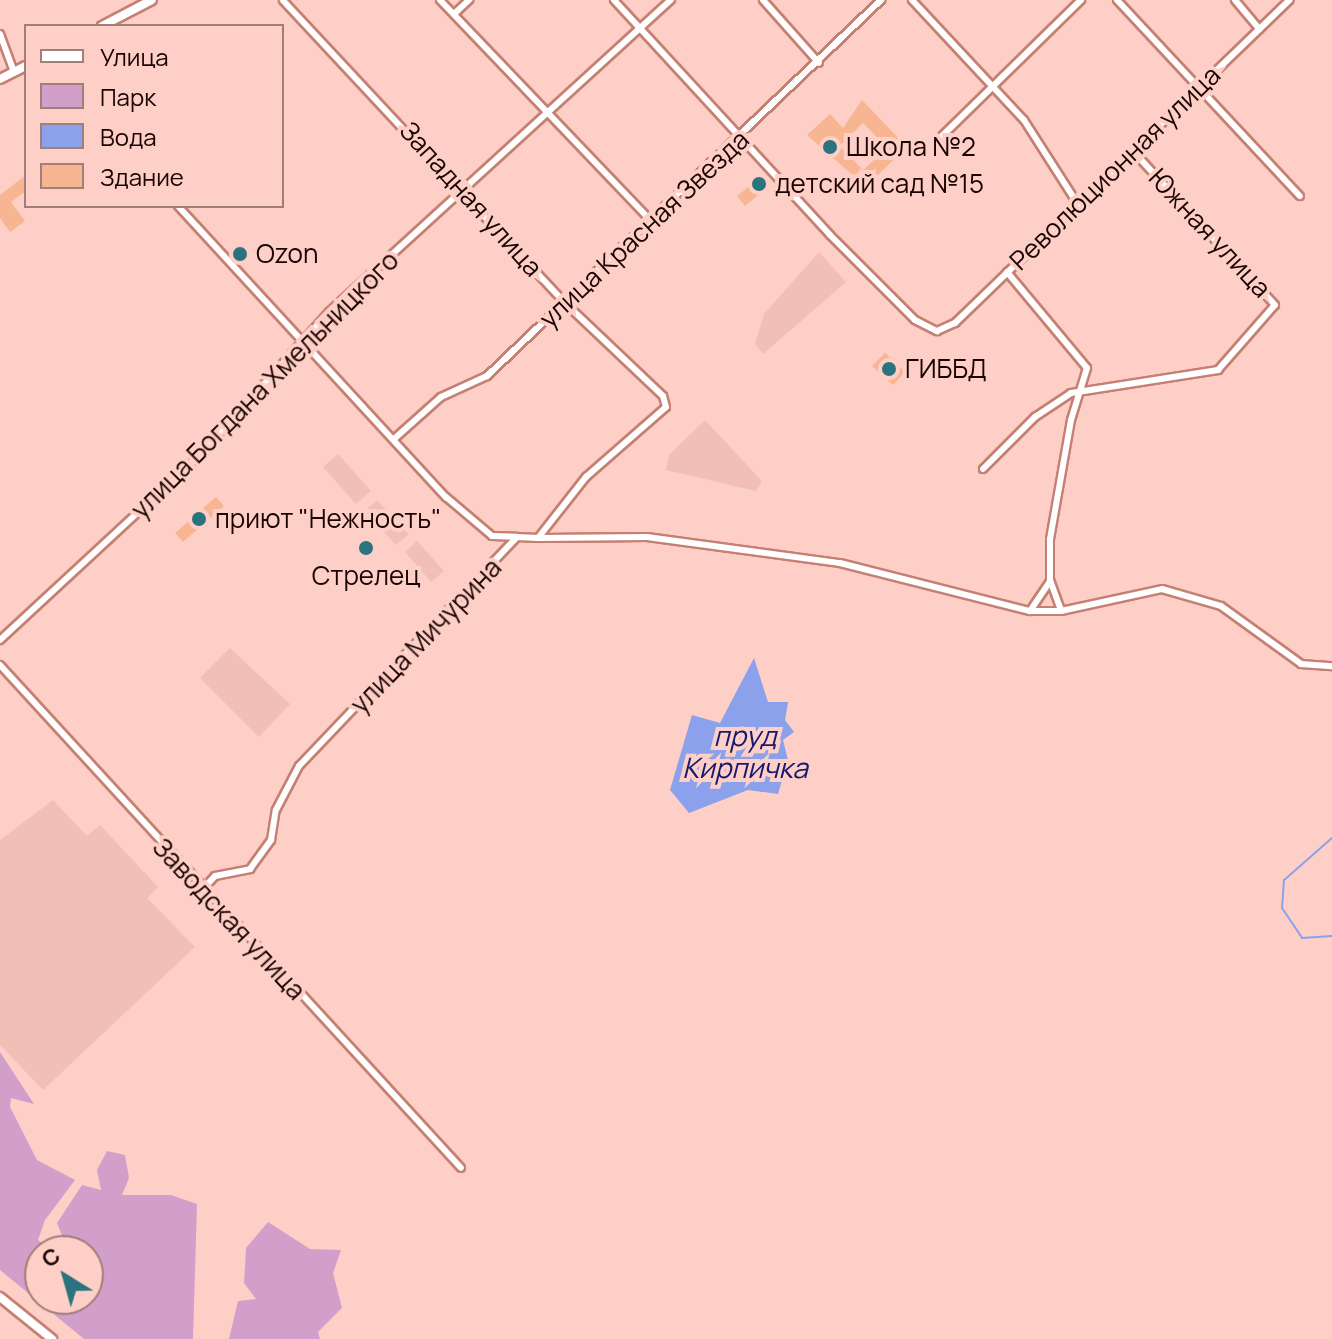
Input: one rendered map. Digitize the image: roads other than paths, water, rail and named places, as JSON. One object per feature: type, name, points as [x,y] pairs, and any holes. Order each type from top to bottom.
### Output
[{"type":"street","points":[[106,24],[152,0]]},
{"type":"street","name":"Западная улица","points":[[283,0],[465,191],[566,304],[663,396],[666,407],[657,419],[586,477],[538,538]]},
{"type":"street","points":[[440,0],[651,221]]},
{"type":"street","points":[[454,14],[469,0]]},
{"type":"street","points":[[614,0],[740,138]]},
{"type":"street","name":"улица Богдана Хмельницкого","points":[[0,640],[199,456],[305,340],[671,0]]},
{"type":"street","points":[[763,0],[819,63]]},
{"type":"street","name":"улица Красная Звезда","points":[[394,439],[441,397],[487,376],[819,63],[881,0]]},
{"type":"street","points":[[912,0],[995,86],[1077,203]]},
{"type":"street","points":[[939,139],[1081,0]]},
{"type":"street","points":[[1117,0],[1300,196]]},
{"type":"street","points":[[1235,0],[1259,29]]},
{"type":"street","name":"Революционная улица","points":[[740,138],[915,320],[937,331],[955,323],[1290,0]]},
{"type":"street","points":[[0,34],[14,72]]},
{"type":"street","points":[[0,79],[24,67]]},
{"type":"street","name":"Южная улица","points":[[983,469],[1035,417],[1081,392],[1218,370],[1275,305],[1133,151]]},
{"type":"street","points":[[180,208],[473,524],[492,536],[517,537]]},
{"type":"street","points":[[1007,272],[1087,368],[1053,518],[1050,580],[1061,611]]},
{"type":"street","name":"улица Мичурина","points":[[202,890],[215,876],[250,869],[271,840],[276,810],[299,766],[517,537],[647,537],[840,563],[1030,611],[1061,611],[1162,589],[1221,606],[1301,664],[1332,666]]},
{"type":"street","points":[[1030,611],[1050,580]]},
{"type":"street","name":"Заводская улица","points":[[0,665],[202,890],[461,1168]]},
{"type":"street","points":[[0,1297],[52,1339]]},
{"type":"water","name":"пруд Кирпичка","points":[[754,658],[768,702],[788,702],[785,720],[794,732],[783,740],[788,760],[778,794],[748,790],[689,813],[670,790],[692,715],[720,723]]},
{"type":"waterway","points":[[1332,838],[1284,880],[1282,908],[1302,938],[1332,936]]},
{"type":"place","name":"Школа №2","points":[[830,147]]},
{"type":"place","name":"детский сад №15","points":[[759,184]]},
{"type":"place","name":"Ozon","points":[[240,254]]},
{"type":"place","name":"ГИББД","points":[[889,369]]},
{"type":"place","name":"приют \"Нежность\"","points":[[199,519]]},
{"type":"place","name":"Стрелец","points":[[366,548]]}]
